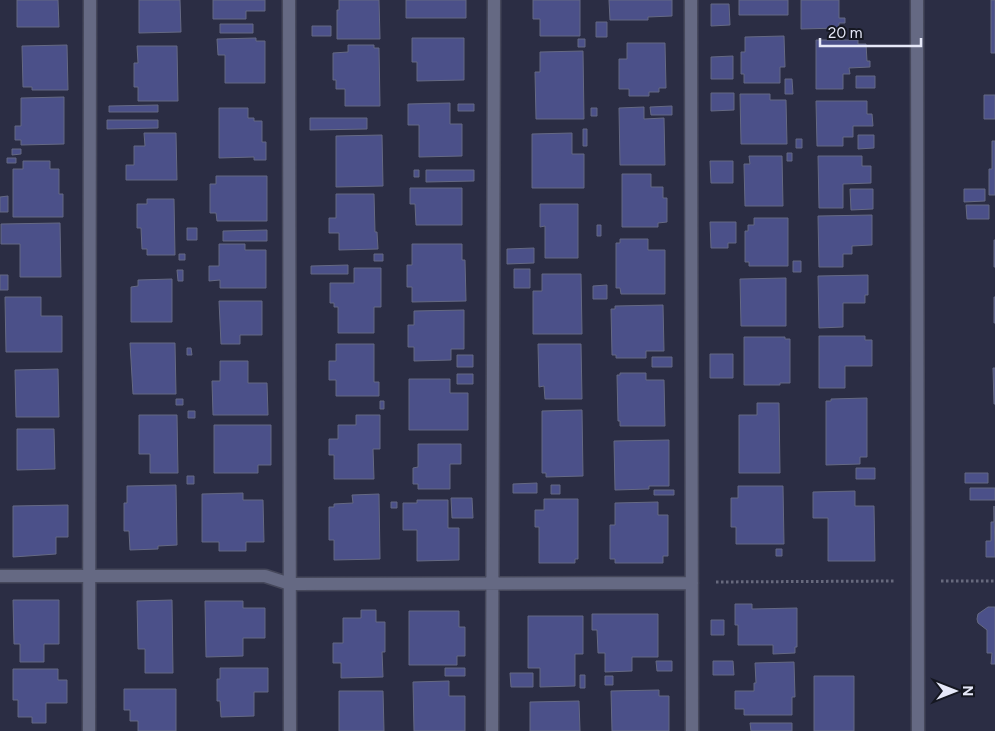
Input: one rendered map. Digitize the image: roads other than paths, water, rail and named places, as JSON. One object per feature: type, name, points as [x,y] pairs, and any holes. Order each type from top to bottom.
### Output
[{"type":"street","points":[[89,731],[90,0]]},
{"type":"street","points":[[289,0],[290,731]]},
{"type":"street","points":[[492,731],[494,0]]},
{"type":"street","points":[[691,0],[692,731]]},
{"type":"street","points":[[917,0],[918,731]]},
{"type":"street","points":[[0,576],[264,576],[290,584],[692,583]]}]
